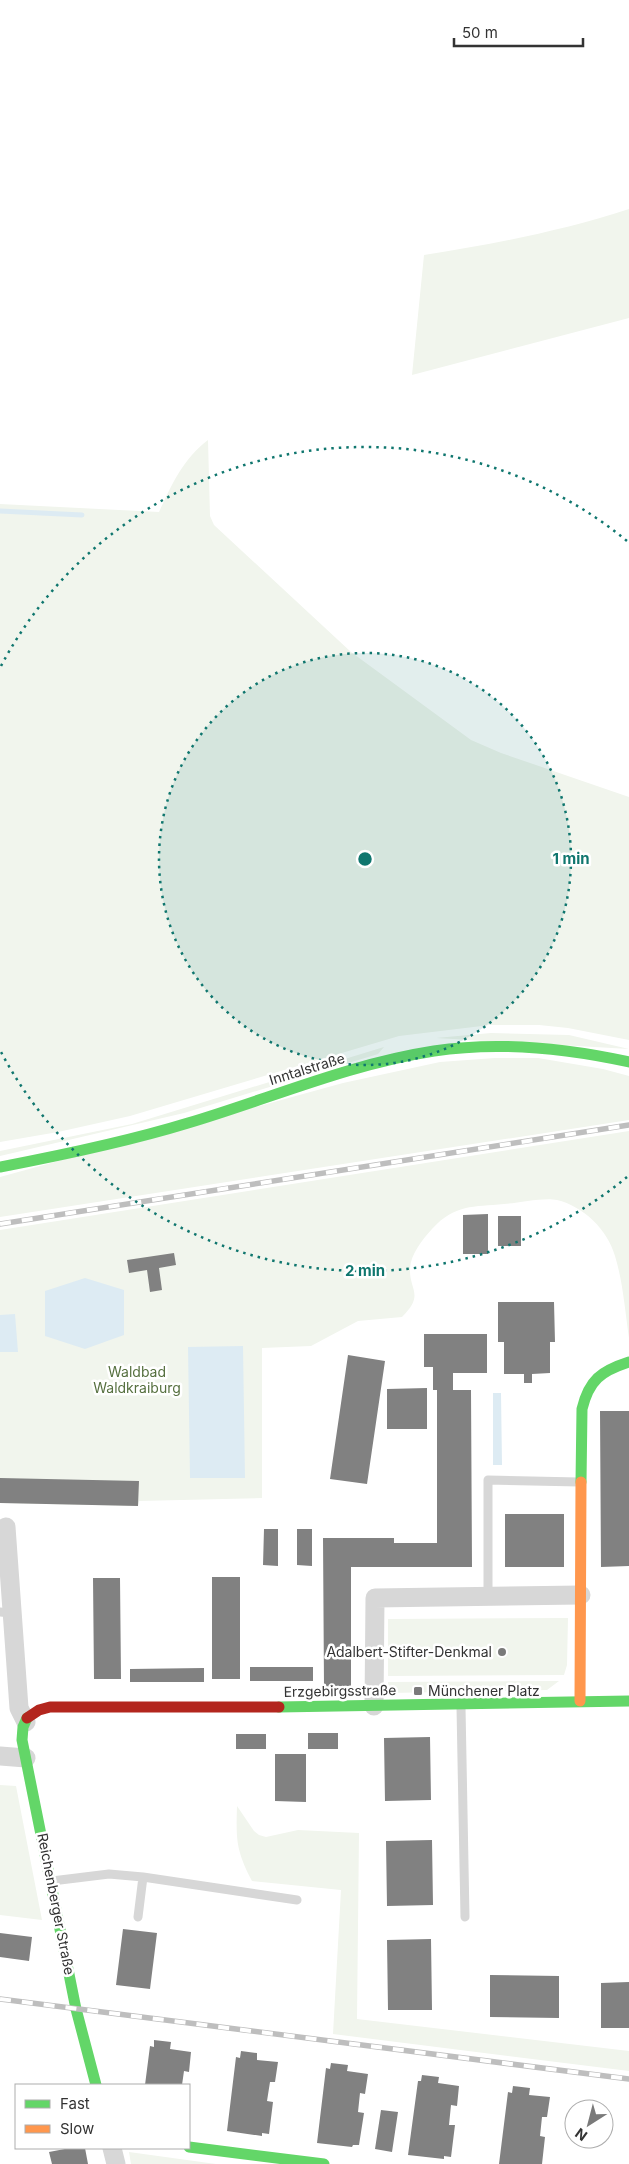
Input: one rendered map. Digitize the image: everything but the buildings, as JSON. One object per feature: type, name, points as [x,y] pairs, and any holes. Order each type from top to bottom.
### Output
[{"type":"street","name":"Inntalstraße","points":[[0,1167],[135,1138],[339,1074],[436,1051],[495,1047],[538,1047],[567,1050],[629,1062]]},
{"type":"street","points":[[580,1702],[582,1409],[584,1398],[595,1378],[616,1366],[629,1362]]},
{"type":"street","name":"Reichenberger Straße","points":[[6,1527],[6,1612],[19,1708],[26,1722],[22,1732],[26,1758],[76,2009],[96,2084]]},
{"type":"street","points":[[374,1706],[375,1598],[581,1595]]},
{"type":"street","name":"Erzgebirgsstraße","points":[[26,1722],[32,1714],[50,1708],[374,1706],[629,1701]]},
{"type":"street","points":[[0,1756],[26,1758]]},
{"type":"street","points":[[190,2147],[324,2164]]},
{"type":"street","points":[[112,2149],[116,2164]]},
{"type":"lane","points":[[488,1597],[488,1480],[581,1482]]},
{"type":"lane","points":[[461,1704],[465,1917]]},
{"type":"lane","points":[[52,1881],[109,1874],[143,1877],[297,1900]]},
{"type":"lane","points":[[138,1917],[143,1877]]},
{"type":"green space","points":[[629,209],[629,318],[412,375],[424,255],[527,236]]},
{"type":"green space","points":[[208,440],[210,516],[214,525],[351,652],[471,740],[501,753],[629,797],[629,1040],[568,1028],[539,1025],[490,1025],[399,1036],[130,1116],[58,1132],[0,1142],[0,504],[159,512],[185,464],[199,447]]},
{"type":"green space","points":[[491,1033],[569,1035],[629,1049],[436,1038]]},
{"type":"green space","points":[[384,1047],[378,1054],[184,1113],[0,1156],[0,1151],[132,1124]]},
{"type":"green space","points":[[495,1058],[538,1058],[603,1069],[629,1076],[629,1120],[0,1217],[0,1177],[343,1083],[440,1062]]},
{"type":"green space","name":"Waldbad Waldkraiburg","points":[[629,1131],[629,1338],[622,1286],[612,1246],[593,1220],[567,1203],[552,1199],[465,1208],[440,1221],[418,1247],[412,1258],[410,1268],[414,1292],[413,1303],[402,1317],[358,1321],[311,1346],[262,1348],[262,1498],[139,1501],[138,1506],[0,1503],[0,1230]]},
{"type":"green space","points":[[568,1618],[567,1665],[564,1675],[388,1676],[388,1619]]},
{"type":"green space","points":[[559,1681],[547,1690],[389,1693],[388,1682]]},
{"type":"green space","points":[[0,1785],[16,1786],[42,1920],[0,1915]]},
{"type":"green space","points":[[237,1806],[254,1831],[266,1837],[298,1830],[359,1833],[357,2019],[629,2051],[629,2071],[333,2034],[341,1890],[252,1881],[238,1845]]},
{"type":"green space","points":[[129,2152],[216,2164],[131,2164]]},
{"type":"shaded area","points":[[85,1278],[124,1290],[124,1335],[85,1349],[45,1336],[45,1291]]},
{"type":"shaded area","points":[[15,1314],[18,1352],[0,1352],[0,1315]]},
{"type":"shaded area","points":[[243,1346],[245,1478],[190,1478],[188,1347]]},
{"type":"shaded area","points":[[493,1393],[501,1393],[502,1465],[493,1465]]},
{"type":"waterway","points":[[0,511],[82,515]]},
{"type":"railway","points":[[0,1224],[629,1125]]},
{"type":"railway","points":[[0,1999],[629,2079]]},
{"type":"traffic: fast","points":[[0,1167],[71,1153],[165,1130],[340,1073],[371,1064],[434,1051],[507,1046],[581,1053],[629,1062]]},
{"type":"traffic: fast","points":[[581,1482],[582,1409],[588,1391],[604,1373],[629,1362]]},
{"type":"traffic: fast","points":[[279,1707],[629,1701]]},
{"type":"traffic: fast","points":[[27,1718],[23,1727],[22,1740],[76,2009],[96,2084]]},
{"type":"traffic: fast","points":[[190,2147],[324,2164]]},
{"type":"traffic: slow","points":[[580,1701],[581,1482]]},
{"type":"traffic: jam","points":[[27,1718],[39,1710],[50,1707],[279,1707]]},
{"type":"place","name":"Adalbert-Stifter-Denkmal","points":[[502,1652]]},
{"type":"place","name":"Münchener Platz","points":[[418,1691]]}]
